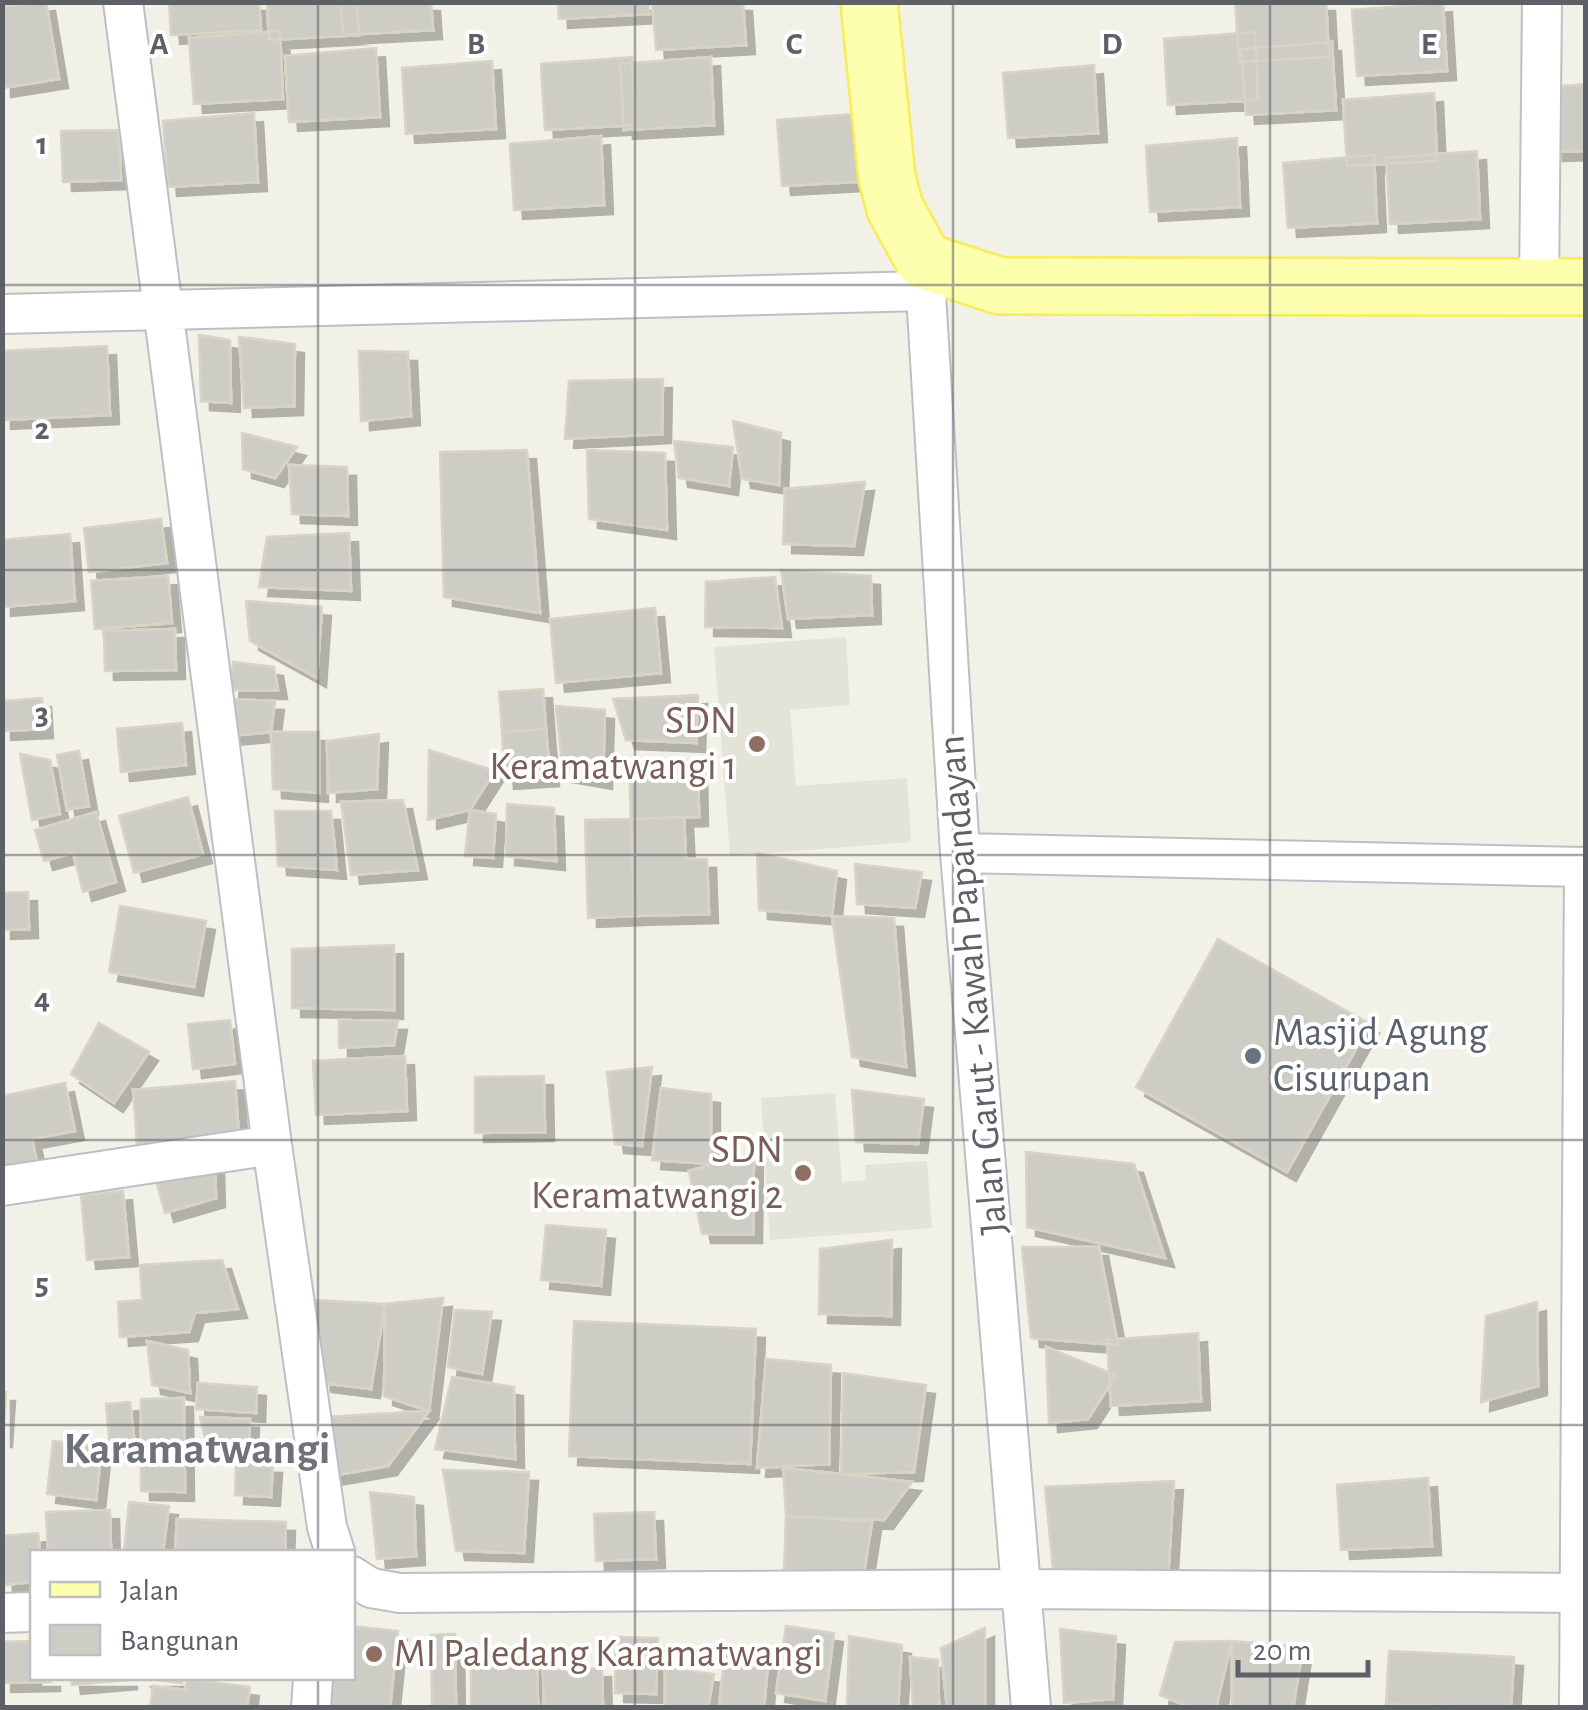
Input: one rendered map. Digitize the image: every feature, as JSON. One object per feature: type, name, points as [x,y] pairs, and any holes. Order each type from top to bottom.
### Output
[{"type":"main road","points":[[869,2],[888,178],[919,262],[1000,286],[1562,286]]},
{"type":"street","points":[[123,2],[272,1144],[327,1526],[334,1550]]},
{"type":"street","points":[[1542,2],[1562,286]]},
{"type":"street","points":[[2,314],[166,313],[919,262]]},
{"type":"street","name":"Jalan Garut - Kawah Papandayan","points":[[919,262],[960,853],[1031,1708]]},
{"type":"street","points":[[960,853],[1584,868],[1579,1708]]},
{"type":"street","points":[[2,1186],[272,1144]]},
{"type":"street","points":[[355,1578],[371,1588],[400,1593],[1022,1589],[1580,1593]]},
{"type":"street","points":[[2,1614],[30,1612]]},
{"type":"street","points":[[310,1708],[313,1680]]},
{"type":"shaded area","name":"SDN Keramatwangi 1","points":[[846,637],[850,705],[790,710],[796,786],[907,778],[911,842],[730,856],[714,647]]},
{"type":"shaded area","name":"SDN Keramatwangi 2","points":[[835,1093],[842,1182],[866,1180],[865,1165],[927,1161],[932,1228],[770,1240],[761,1098]]},
{"type":"building","points":[[46,2],[59,79],[2,88],[2,7]]},
{"type":"building","points":[[169,2],[259,2],[261,30],[171,35]]},
{"type":"building","points":[[267,2],[357,2],[359,35],[269,40]]},
{"type":"building","points":[[341,2],[431,2],[433,30],[343,35]]},
{"type":"building","points":[[558,2],[648,2],[649,14],[559,19]]},
{"type":"building","points":[[652,2],[743,2],[746,45],[656,50]]},
{"type":"building","points":[[1235,2],[1326,2],[1329,57],[1239,62]]},
{"type":"building","points":[[1443,3],[1447,71],[1357,76],[1352,10]]},
{"type":"building","points":[[280,31],[283,99],[194,104],[189,38]]},
{"type":"building","points":[[1255,32],[1258,100],[1168,105],[1164,39]]},
{"type":"building","points":[[1332,42],[1336,110],[1246,115],[1241,49]]},
{"type":"building","points":[[376,48],[380,117],[289,122],[285,56]]},
{"type":"building","points":[[632,57],[635,125],[545,130],[541,64]]},
{"type":"building","points":[[711,57],[714,125],[624,130],[620,64]]},
{"type":"building","points":[[492,61],[496,129],[406,134],[402,68]]},
{"type":"building","points":[[1094,65],[1098,133],[1008,138],[1003,73]]},
{"type":"building","points":[[1586,84],[1586,151],[1554,152],[1549,87]]},
{"type":"building","points":[[1434,93],[1437,161],[1347,166],[1343,100]]},
{"type":"building","points":[[254,113],[258,182],[168,187],[163,121]]},
{"type":"building","points":[[868,113],[872,181],[782,186],[777,120]]},
{"type":"building","points":[[119,130],[121,180],[63,182],[61,131]]},
{"type":"building","points":[[601,136],[604,205],[514,210],[510,144]]},
{"type":"building","points":[[1237,138],[1240,207],[1150,212],[1146,146]]},
{"type":"building","points":[[1477,151],[1480,219],[1390,224],[1386,158]]},
{"type":"building","points":[[1374,155],[1377,223],[1288,228],[1283,163]]},
{"type":"building","points":[[199,335],[230,340],[231,403],[201,401]]},
{"type":"building","points":[[239,337],[295,344],[294,406],[244,408]]},
{"type":"building","points":[[107,346],[110,415],[2,420],[2,351]]},
{"type":"building","points":[[359,351],[408,352],[411,416],[361,421]]},
{"type":"building","points":[[663,379],[662,434],[565,439],[569,381]]},
{"type":"building","points":[[733,421],[781,433],[779,485],[742,479]]},
{"type":"building","points":[[242,433],[297,447],[275,478],[243,469]]},
{"type":"building","points":[[674,441],[733,447],[729,486],[679,478]]},
{"type":"building","points":[[527,450],[540,613],[444,597],[440,452]]},
{"type":"building","points":[[587,450],[665,453],[667,530],[589,519]]},
{"type":"building","points":[[289,465],[347,467],[348,516],[292,514]]},
{"type":"building","points":[[865,482],[854,546],[783,544],[785,489]]},
{"type":"building","points":[[161,519],[167,563],[89,572],[84,528]]},
{"type":"building","points":[[349,533],[351,591],[259,587],[267,537]]},
{"type":"building","points":[[70,534],[75,601],[2,607],[2,540]]},
{"type":"building","points":[[781,570],[871,576],[872,615],[788,619]]},
{"type":"building","points":[[168,576],[172,623],[95,629],[91,581]]},
{"type":"building","points":[[775,577],[782,628],[705,627],[706,582]]},
{"type":"building","points":[[246,601],[322,607],[317,678],[250,641]]},
{"type":"building","points":[[655,608],[661,673],[556,683],[550,619]]},
{"type":"building","points":[[175,629],[176,670],[105,671],[104,631]]},
{"type":"building","points":[[233,662],[274,667],[278,690],[230,690]]},
{"type":"building","points":[[543,689],[546,729],[502,732],[499,692]]},
{"type":"building","points":[[698,695],[696,743],[626,740],[613,699]]},
{"type":"building","points":[[42,698],[44,729],[2,731],[2,701]]},
{"type":"building","points":[[221,699],[275,701],[271,732],[229,736]]},
{"type":"building","points":[[556,706],[605,710],[603,780],[563,773]]},
{"type":"building","points":[[182,723],[186,765],[121,772],[117,729]]},
{"type":"building","points":[[546,729],[550,777],[505,780],[502,732]]},
{"type":"building","points":[[271,732],[319,732],[319,793],[273,789]]},
{"type":"building","points":[[379,734],[377,789],[328,793],[327,741]]},
{"type":"building","points":[[429,750],[495,771],[470,810],[428,820]]},
{"type":"building","points":[[79,751],[89,806],[67,810],[57,755]]},
{"type":"building","points":[[20,754],[50,760],[60,814],[32,820]]},
{"type":"building","points":[[698,760],[699,817],[631,819],[629,762]]},
{"type":"building","points":[[188,797],[203,854],[134,873],[119,816]]},
{"type":"building","points":[[403,800],[418,870],[351,875],[341,802]]},
{"type":"building","points":[[507,804],[554,808],[556,861],[506,856]]},
{"type":"building","points":[[470,810],[496,814],[493,858],[465,856]]},
{"type":"building","points":[[275,811],[331,811],[337,870],[278,866]]},
{"type":"building","points":[[96,812],[116,882],[83,892],[73,853],[44,861],[35,830]]},
{"type":"building","points":[[684,817],[686,859],[707,859],[709,914],[634,916],[631,819]]},
{"type":"building","points":[[631,819],[634,916],[588,918],[585,820]]},
{"type":"building","points":[[757,853],[837,871],[832,916],[759,910]]},
{"type":"building","points":[[855,864],[922,872],[915,908],[857,904]]},
{"type":"building","points":[[28,892],[29,929],[2,930],[2,893]]},
{"type":"building","points":[[120,906],[206,921],[194,987],[109,972]]},
{"type":"building","points":[[832,916],[894,918],[906,1067],[852,1057]]},
{"type":"building","name":"Masjid Agung Cisurupan","points":[[1218,939],[1370,1024],[1287,1172],[1136,1087]]},
{"type":"building","points":[[394,945],[394,1010],[292,1008],[292,949]]},
{"type":"building","points":[[230,1020],[235,1064],[193,1069],[188,1024]]},
{"type":"building","points":[[339,1020],[398,1021],[394,1045],[339,1048]]},
{"type":"building","points":[[99,1023],[149,1052],[114,1103],[71,1074]]},
{"type":"building","points":[[405,1056],[407,1111],[316,1115],[313,1061]]},
{"type":"building","points":[[652,1067],[642,1146],[615,1144],[607,1072]]},
{"type":"building","points":[[544,1076],[545,1132],[475,1133],[475,1077]]},
{"type":"building","points":[[235,1081],[239,1137],[137,1145],[133,1090]]},
{"type":"building","points":[[65,1083],[75,1131],[32,1139],[39,1172],[2,1180],[2,1096]]},
{"type":"building","points":[[661,1088],[711,1094],[711,1164],[652,1160]]},
{"type":"building","points":[[852,1090],[924,1099],[918,1144],[856,1142]]},
{"type":"building","points":[[1026,1152],[1134,1164],[1165,1258],[1027,1227]]},
{"type":"building","points":[[754,1153],[753,1234],[702,1234],[689,1171]]},
{"type":"building","points":[[215,1162],[216,1198],[165,1213],[156,1180]]},
{"type":"building","points":[[123,1191],[129,1257],[87,1260],[81,1195]]},
{"type":"building","points":[[546,1225],[606,1230],[601,1286],[541,1280]]},
{"type":"building","points":[[892,1240],[891,1316],[819,1314],[820,1249]]},
{"type":"building","points":[[1022,1247],[1099,1247],[1118,1345],[1031,1338]]},
{"type":"building","points":[[222,1260],[238,1309],[195,1313],[189,1332],[120,1337],[118,1302],[142,1300],[140,1265]]},
{"type":"building","points":[[443,1298],[429,1411],[384,1396],[385,1304]]},
{"type":"building","points":[[314,1300],[385,1304],[371,1389],[322,1383]]},
{"type":"building","points":[[1537,1302],[1538,1386],[1481,1402],[1486,1316]]},
{"type":"building","points":[[455,1310],[492,1312],[482,1374],[448,1367]]},
{"type":"building","points":[[574,1321],[756,1329],[750,1464],[569,1456]]},
{"type":"building","points":[[1198,1333],[1201,1401],[1111,1406],[1107,1340]]},
{"type":"building","points":[[147,1341],[188,1350],[190,1393],[152,1385]]},
{"type":"building","points":[[1046,1347],[1116,1375],[1088,1419],[1049,1423]]},
{"type":"building","points":[[766,1359],[831,1365],[829,1464],[757,1468]]},
{"type":"building","points":[[843,1373],[926,1385],[914,1472],[841,1474]]},
{"type":"building","points":[[452,1377],[514,1387],[515,1459],[435,1449]]},
{"type":"building","points":[[198,1383],[257,1387],[256,1413],[196,1409]]},
{"type":"building","points":[[2,1392],[6,1392],[3,1438],[2,1438]]},
{"type":"building","points":[[184,1398],[185,1492],[141,1491],[141,1399]]},
{"type":"building","points":[[130,1402],[135,1446],[110,1449],[106,1404]]},
{"type":"building","points":[[429,1411],[388,1466],[331,1476],[325,1417]]},
{"type":"building","points":[[200,1417],[250,1419],[249,1443],[206,1441]]},
{"type":"building","points":[[53,1441],[102,1446],[96,1500],[47,1494]]},
{"type":"building","points":[[236,1463],[273,1464],[271,1497],[235,1495]]},
{"type":"building","points":[[783,1468],[912,1482],[884,1520],[786,1516]]},
{"type":"building","points":[[443,1470],[529,1472],[524,1553],[456,1551]]},
{"type":"building","points":[[1428,1478],[1432,1546],[1341,1550],[1337,1485]]},
{"type":"building","points":[[1174,1481],[1168,1578],[1054,1580],[1045,1487]]},
{"type":"building","points":[[370,1492],[414,1497],[416,1556],[377,1559]]},
{"type":"building","points":[[129,1502],[169,1506],[163,1550],[124,1550]]},
{"type":"building","points":[[110,1510],[111,1550],[48,1550],[46,1512]]},
{"type":"building","points":[[654,1512],[656,1559],[596,1561],[594,1514]]},
{"type":"building","points":[[786,1516],[872,1522],[864,1573],[784,1570]]},
{"type":"building","points":[[177,1519],[286,1522],[285,1550],[175,1550]]},
{"type":"building","points":[[38,1533],[40,1550],[30,1550],[30,1582],[4,1585],[2,1536]]},
{"type":"building","name":"MI Paledang Karamatwangi","points":[[355,1626],[398,1631],[390,1708],[327,1708],[330,1680],[355,1680]]},
{"type":"building","points":[[786,1626],[834,1633],[825,1701],[776,1693]]},
{"type":"building","points":[[985,1628],[985,1708],[947,1708],[941,1648]]},
{"type":"building","points":[[1060,1629],[1116,1636],[1113,1699],[1064,1703]]},
{"type":"building","points":[[455,1634],[456,1708],[432,1708],[431,1635]]},
{"type":"building","points":[[849,1636],[902,1645],[898,1708],[847,1708]]},
{"type":"building","points":[[616,1637],[658,1638],[656,1694],[615,1693]]},
{"type":"building","points":[[30,1641],[30,1680],[51,1682],[2,1683],[2,1642]]},
{"type":"building","points":[[1232,1641],[1303,1647],[1293,1708],[1232,1708]]},
{"type":"building","points":[[1232,1641],[1216,1708],[1192,1708],[1160,1695],[1175,1642]]},
{"type":"building","points":[[725,1647],[769,1652],[764,1708],[719,1708]]},
{"type":"building","points":[[1389,1651],[1514,1657],[1511,1708],[1386,1704]]},
{"type":"building","points":[[910,1657],[938,1660],[939,1708],[913,1708]]},
{"type":"building","points":[[537,1658],[538,1708],[471,1708],[471,1659]]},
{"type":"building","points":[[602,1668],[603,1708],[544,1708],[543,1670]]},
{"type":"building","points":[[665,1668],[714,1674],[708,1708],[665,1708]]},
{"type":"building","points":[[71,1680],[128,1680],[72,1685]]},
{"type":"building","points":[[187,1680],[250,1687],[247,1708],[150,1708],[153,1686],[185,1690]]},
{"type":"place","name":"SDN Keramatwangi 1","points":[[757,744]]},
{"type":"place","name":"Masjid Agung Cisurupan","points":[[1253,1056]]},
{"type":"place","name":"SDN Keramatwangi 2","points":[[803,1173]]},
{"type":"place","name":"MI Paledang Karamatwangi","points":[[374,1654]]},
{"type":"district","name":"Karamatwangi","points":[[197,1449]]}]
